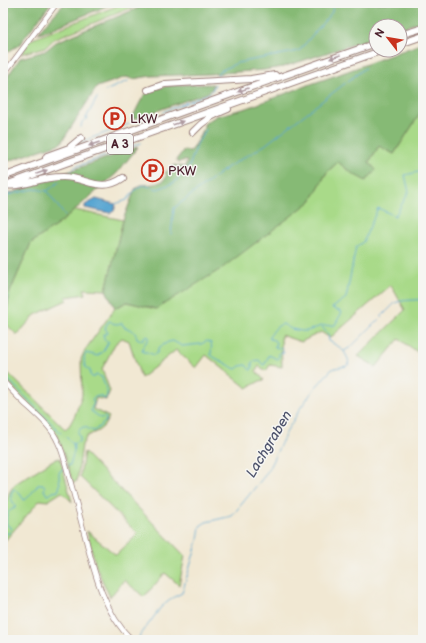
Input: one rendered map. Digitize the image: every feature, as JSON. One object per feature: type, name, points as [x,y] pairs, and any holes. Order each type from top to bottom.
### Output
[{"type":"highway","points":[[408,33],[423,28]]},
{"type":"highway","points":[[408,41],[423,36]]},
{"type":"highway","name":"A 3","points":[[3,177],[368,46]]},
{"type":"highway","name":"A 3","points":[[4,186],[368,55]]},
{"type":"highway","points":[[148,90],[165,84],[251,80],[275,75],[279,77]]},
{"type":"highway","points":[[193,132],[204,121],[230,108],[235,102]]},
{"type":"highway","points":[[43,162],[47,156],[69,148],[81,138]]},
{"type":"highway","points":[[4,186],[14,187],[60,177],[71,178],[94,184],[108,185],[122,178]]},
{"type":"street","points":[[3,75],[57,3]]},
{"type":"street","points":[[3,381],[51,429],[56,437],[60,446],[98,580],[116,620],[132,640]]},
{"type":"green space","points":[[3,3],[51,3],[19,45],[3,54]]},
{"type":"green space","points":[[65,3],[114,3],[49,30],[38,33]]},
{"type":"green space","points":[[124,3],[143,3],[54,39],[46,47],[21,54],[30,40]]},
{"type":"green space","points":[[150,3],[423,3],[423,20],[408,26],[408,18],[368,18],[368,40],[283,67],[210,74],[151,76],[133,79],[126,77],[97,87],[61,143],[3,163],[3,83],[20,58],[45,51],[56,42]]},
{"type":"green space","points":[[423,43],[423,109],[394,154],[379,146],[369,162],[376,170],[366,181],[353,174],[338,162],[327,172],[311,201],[221,269],[156,309],[127,302],[115,308],[106,290],[123,220],[135,189],[141,185],[155,184],[163,181],[167,175],[165,173],[174,165],[185,167],[187,161],[181,161],[178,163],[176,160],[184,150],[192,150],[204,128],[204,124],[216,116],[247,108],[383,58],[408,58],[408,49]]},
{"type":"green space","points":[[213,84],[207,93],[131,120],[142,99],[147,93],[153,90],[169,86]]},
{"type":"green space","points":[[423,109],[423,356],[399,339],[376,367],[358,356],[405,310],[391,285],[330,338],[321,332],[301,342],[281,335],[282,367],[270,365],[266,371],[259,366],[256,371],[264,380],[247,388],[206,355],[196,368],[176,350],[141,378],[129,341],[122,338],[115,344],[102,369],[110,391],[106,400],[96,398],[93,409],[109,417],[104,426],[98,431],[87,436],[82,445],[77,481],[73,483],[59,439],[50,425],[3,376],[3,368],[65,429],[69,426],[75,415],[82,395],[81,359],[85,350],[115,308],[127,302],[156,309],[311,201],[327,172],[338,162],[353,174],[369,162],[379,146],[394,154]]},
{"type":"green space","points":[[138,147],[117,173],[60,223],[31,243],[10,292],[5,323],[3,323],[3,196]]},
{"type":"green space","points":[[75,210],[123,220],[106,290],[84,289],[86,294],[66,297],[67,300],[35,315],[17,335],[5,323],[10,292],[31,243],[60,223]]},
{"type":"green space","points":[[84,452],[185,556],[179,585],[165,573],[144,597],[124,580],[110,597],[96,567],[87,531],[116,555],[138,534],[80,477]]},
{"type":"green space","points":[[60,458],[72,502],[62,492],[48,501],[40,500],[3,543],[3,524],[5,520],[3,509],[12,488],[15,484],[53,460]]},
{"type":"water","points":[[96,199],[115,204],[114,211],[110,213],[85,208],[85,205]]},
{"type":"waterway","points":[[218,76],[218,72],[237,63],[299,51],[332,12],[333,3]]},
{"type":"waterway","points":[[171,234],[174,208],[228,167],[265,145],[365,68]]},
{"type":"waterway","points":[[105,91],[128,81]]},
{"type":"waterway","points":[[163,112],[208,94],[212,91],[215,84]]},
{"type":"waterway","points":[[85,120],[97,98]]},
{"type":"waterway","points":[[138,120],[154,114]]},
{"type":"waterway","points":[[81,127],[82,122],[88,118]]},
{"type":"waterway","points":[[81,142],[129,124]]},
{"type":"waterway","points":[[115,204],[127,200],[136,189],[143,185],[158,189],[175,182],[189,167],[197,144],[207,128]]},
{"type":"waterway","points":[[70,172],[75,167],[141,143]]},
{"type":"waterway","points":[[68,466],[70,465],[74,451],[73,444],[80,441],[78,434],[79,430],[83,427],[94,431],[105,422],[106,419],[105,417],[101,418],[91,411],[94,403],[92,400],[101,396],[105,399],[107,396],[107,391],[102,377],[96,375],[95,377],[92,377],[90,375],[90,370],[86,368],[84,359],[86,353],[98,356],[102,353],[108,343],[108,341],[105,341],[103,334],[108,333],[105,328],[108,322],[110,321],[116,324],[122,323],[124,327],[132,330],[137,338],[141,340],[143,340],[146,336],[149,337],[142,349],[143,352],[154,355],[158,352],[158,348],[168,342],[173,341],[182,346],[201,344],[207,341],[211,343],[211,355],[236,369],[240,366],[246,365],[250,370],[252,369],[252,363],[259,360],[263,365],[265,364],[269,355],[277,359],[280,352],[284,353],[281,348],[275,347],[276,343],[269,337],[278,326],[283,324],[291,329],[307,331],[321,326],[335,325],[342,312],[332,308],[346,298],[356,247],[363,242],[378,208],[395,216],[409,192],[405,175],[423,171]]},
{"type":"waterway","points":[[3,196],[34,189],[47,191],[59,182]]},
{"type":"waterway","points":[[47,191],[65,216]]},
{"type":"waterway","points":[[3,312],[9,296]]},
{"type":"waterway","name":"Lachgraben","points":[[137,640],[161,607],[182,593],[198,540],[200,526],[206,522],[232,516],[266,474],[286,433],[301,407],[315,388],[331,370],[347,366],[349,364],[344,351],[351,347],[395,303],[423,299]]},
{"type":"waterway","points":[[322,327],[328,334],[329,341],[341,348],[343,351]]},
{"type":"waterway","points":[[3,374],[61,433]]},
{"type":"waterway","points":[[65,436],[73,444]]},
{"type":"waterway","points":[[3,534],[9,533],[11,530],[7,525],[6,518],[8,512],[15,507],[11,499],[13,490],[14,489],[20,494],[24,500],[39,484],[43,484],[45,487],[44,490],[47,495],[49,495],[58,491],[60,485],[59,474],[64,468]]},
{"type":"place","name":"LKW","points":[[114,119]]},
{"type":"place","name":"PKW","points":[[152,171]]}]
